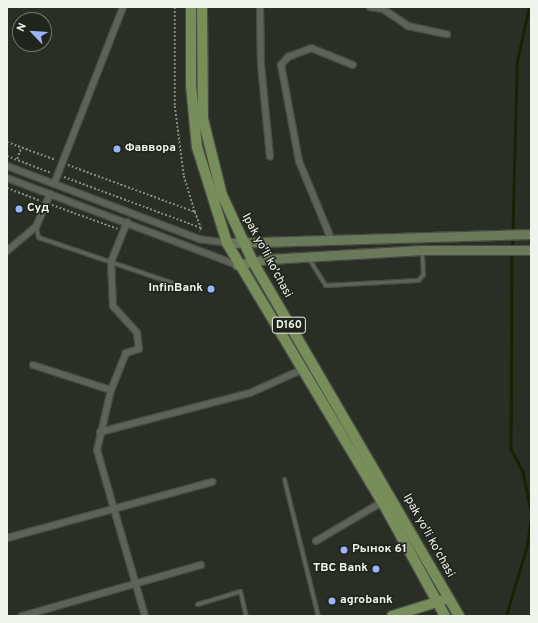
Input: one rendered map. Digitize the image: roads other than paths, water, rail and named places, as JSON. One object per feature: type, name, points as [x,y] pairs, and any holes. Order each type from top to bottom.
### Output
[{"type":"main road","name":"Ipak yo'li ko'chasi","points":[[191,7],[191,85],[197,147],[227,243],[237,264],[382,502],[437,602],[443,616]]},
{"type":"main road","name":"Ipak yo'li ko'chasi","points":[[202,7],[203,119],[211,165],[242,241],[457,613]]},
{"type":"main road","points":[[227,243],[242,241],[332,241],[528,234]]},
{"type":"main road","points":[[237,264],[309,257],[422,250],[527,250]]},
{"type":"main road","points":[[392,616],[449,598]]},
{"type":"main road","points":[[443,616],[457,613]]},
{"type":"street","points":[[54,184],[61,162],[123,7]]},
{"type":"street","points":[[260,7],[261,66],[270,157]]},
{"type":"street","points":[[370,7],[383,10],[408,26],[447,34]]},
{"type":"street","points":[[332,241],[299,161],[281,65],[288,56],[311,48],[353,65]]},
{"type":"street","points":[[7,166],[199,239],[227,243]]},
{"type":"street","points":[[7,178],[237,264]]},
{"type":"street","points":[[7,251],[36,227],[50,194]]},
{"type":"street","points":[[127,222],[111,262],[113,306],[137,333],[138,348],[126,353],[111,390],[97,450],[112,508],[145,616]]},
{"type":"street","points":[[33,365],[111,390]]},
{"type":"street","points":[[100,432],[250,392],[301,370]]},
{"type":"street","points":[[7,538],[112,508],[212,482]]},
{"type":"street","points":[[316,541],[382,502]]},
{"type":"street","points":[[22,616],[201,565]]},
{"type":"lane","points":[[36,227],[38,237],[179,285]]},
{"type":"lane","points":[[309,257],[325,285],[418,280],[423,274],[422,250]]},
{"type":"lane","points":[[284,479],[318,616]]},
{"type":"lane","points":[[197,604],[240,591],[246,616]]},
{"type":"waterway","points":[[512,247],[517,61],[529,7]]},
{"type":"waterway","points":[[512,252],[511,449],[523,472],[531,510]]},
{"type":"waterway","points":[[506,616],[527,545],[531,518]]},
{"type":"place","name":"Фаввора","points":[[117,149]]},
{"type":"place","name":"Суд","points":[[19,209]]},
{"type":"place","name":"InfinBank","points":[[211,289]]},
{"type":"place","name":"Рынок 61","points":[[344,550]]},
{"type":"place","name":"TBC Bank","points":[[376,569]]},
{"type":"place","name":"agrobank","points":[[332,601]]}]
